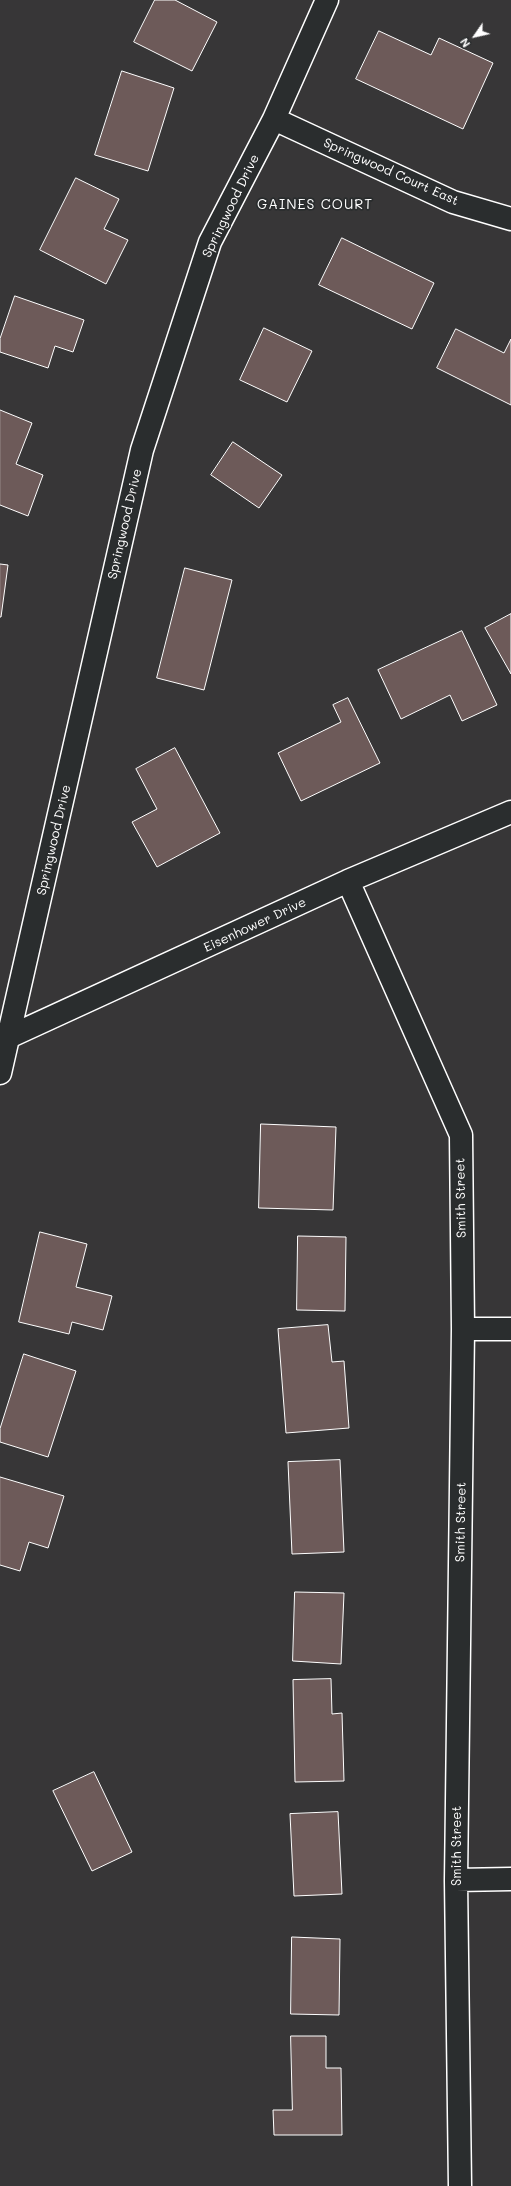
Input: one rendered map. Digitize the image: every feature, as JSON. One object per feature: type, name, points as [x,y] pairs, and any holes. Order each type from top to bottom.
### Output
[{"type":"street","name":"Springwood Drive","points":[[0,1073],[5,1039],[142,450],[210,242],[274,119],[327,0]]},
{"type":"street","name":"Springwood Court East","points":[[274,119],[453,202],[511,219]]},
{"type":"street","name":"Eisenhower Drive","points":[[5,1039],[348,881],[511,812]]},
{"type":"street","name":"Smith Street","points":[[348,881],[461,1135],[463,1328],[456,1880],[460,2186]]},
{"type":"street","points":[[463,1328],[511,1329]]},
{"type":"street","points":[[456,1880],[511,1879]]},
{"type":"building","points":[[155,0],[175,0],[217,22],[192,71],[134,42]]},
{"type":"building","points":[[379,31],[431,55],[439,38],[493,63],[463,129],[356,79]]},
{"type":"building","points":[[122,71],[174,88],[148,171],[95,155]]},
{"type":"building","points":[[76,178],[119,199],[104,229],[128,240],[106,284],[40,250]]},
{"type":"building","points":[[342,238],[434,283],[412,329],[319,285]]},
{"type":"building","points":[[15,296],[84,320],[73,352],[55,346],[48,368],[0,352],[0,339]]},
{"type":"building","points":[[264,328],[312,351],[287,402],[240,380]]},
{"type":"building","points":[[456,329],[504,353],[511,339],[511,405],[437,368]]},
{"type":"building","points":[[0,410],[32,423],[16,464],[43,475],[28,516],[0,505]]},
{"type":"building","points":[[233,442],[282,475],[259,508],[211,475]]},
{"type":"building","points":[[0,564],[8,565],[1,617],[0,617]]},
{"type":"building","points":[[185,568],[232,580],[204,690],[157,678]]},
{"type":"building","points":[[511,614],[511,674],[485,628]]},
{"type":"building","points":[[462,631],[497,705],[462,721],[450,695],[401,719],[378,670]]},
{"type":"building","points":[[348,698],[380,763],[301,801],[278,753],[341,722],[333,705]]},
{"type":"building","points":[[175,748],[220,833],[157,867],[132,822],[157,809],[136,769]]},
{"type":"building","points":[[261,1124],[336,1127],[333,1210],[259,1208]]},
{"type":"building","points":[[40,1232],[87,1244],[76,1287],[112,1296],[103,1330],[72,1322],[69,1334],[19,1322]]},
{"type":"building","points":[[298,1236],[346,1237],[345,1311],[297,1310]]},
{"type":"building","points":[[328,1325],[332,1362],[344,1361],[349,1428],[286,1433],[278,1329]]},
{"type":"building","points":[[24,1354],[76,1371],[48,1457],[0,1442],[0,1429]]},
{"type":"building","points":[[340,1460],[344,1552],[292,1554],[288,1462]]},
{"type":"building","points":[[0,1477],[64,1496],[48,1548],[29,1542],[20,1571],[0,1565]]},
{"type":"building","points":[[295,1592],[344,1593],[341,1664],[293,1661]]},
{"type":"building","points":[[331,1679],[332,1714],[342,1713],[344,1781],[295,1782],[293,1680]]},
{"type":"building","points":[[94,1772],[132,1852],[92,1871],[53,1791]]},
{"type":"building","points":[[338,1812],[342,1894],[294,1896],[290,1814]]},
{"type":"building","points":[[292,1937],[340,1939],[339,2015],[291,2014]]},
{"type":"building","points":[[291,2036],[326,2036],[326,2068],[341,2068],[342,2135],[274,2135],[273,2110],[292,2110]]},
{"type":"district","name":"GAINES COURT","points":[[315,205]]}]
